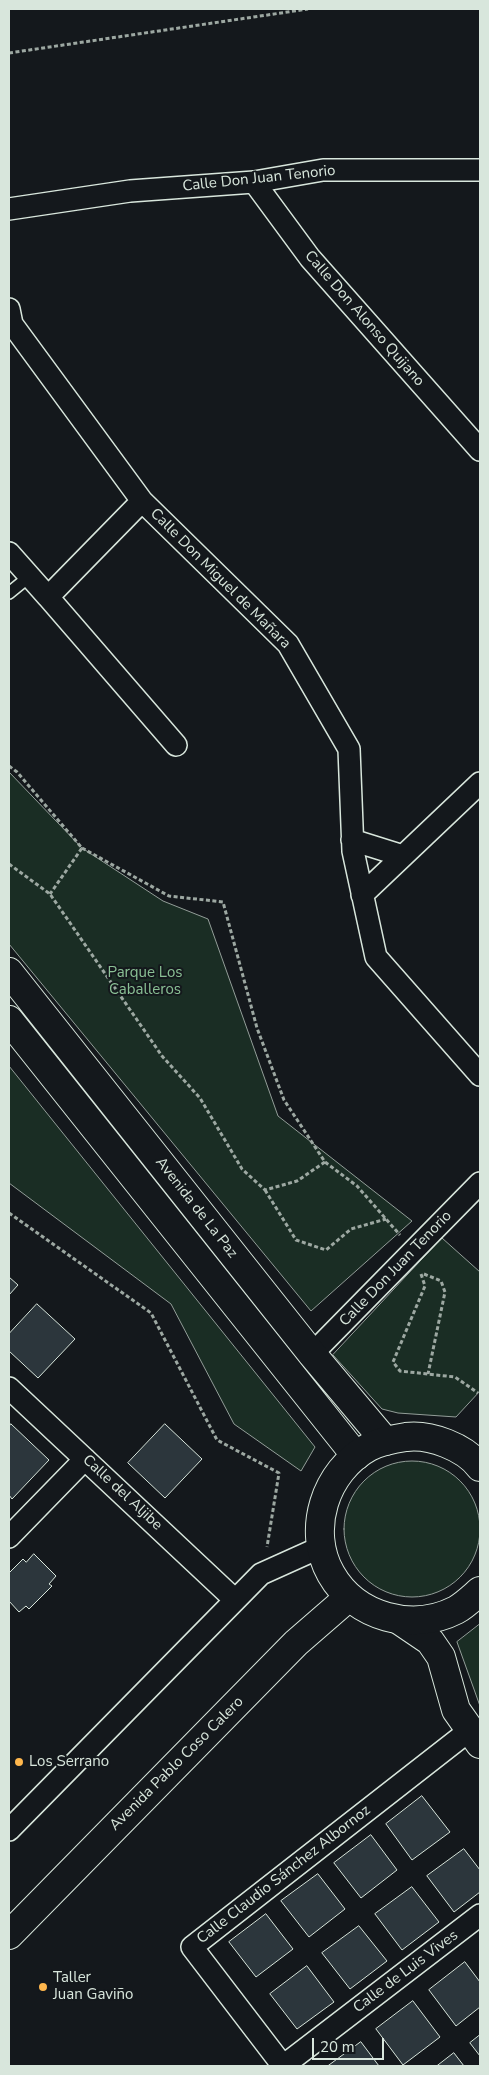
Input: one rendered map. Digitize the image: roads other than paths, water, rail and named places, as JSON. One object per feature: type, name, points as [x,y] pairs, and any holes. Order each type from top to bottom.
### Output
[{"type":"street","name":"Calle Don Juan Tenorio","points":[[9,209],[130,191],[254,182],[322,170],[480,170]]},
{"type":"street","name":"Calle Don Alonso Quijano","points":[[254,182],[310,258],[480,450]]},
{"type":"street","name":"Calle Don Miguel de Mañara","points":[[9,309],[12,324],[142,501],[288,644],[349,749],[352,840],[376,958],[480,1075]]},
{"type":"street","points":[[48,597],[142,501]]},
{"type":"street","points":[[9,553],[176,746]]},
{"type":"street","points":[[362,895],[480,783]]},
{"type":"street","points":[[352,840],[403,856]]},
{"type":"street","name":"Avenida de La Paz","points":[[9,972],[312,1354],[385,1441]]},
{"type":"street","name":"Avenida de La Paz","points":[[9,1020],[356,1456]]},
{"type":"street","name":"Calle Don Juan Tenorio","points":[[312,1354],[480,1183]]},
{"type":"street","name":"Calle del Aljibe","points":[[9,1388],[234,1598]]},
{"type":"street","points":[[479,1464],[458,1449],[435,1439],[410,1437],[385,1441],[356,1456],[338,1474],[326,1496],[320,1522],[321,1547],[331,1574],[349,1597],[372,1612],[399,1620],[429,1620],[457,1609],[480,1591]]},
{"type":"street","points":[[9,1537],[85,1459]]},
{"type":"street","points":[[9,1830],[234,1598],[261,1574],[321,1547]]},
{"type":"street","name":"Avenida Pablo Coso Calero","points":[[9,1935],[296,1643],[349,1597]]},
{"type":"street","points":[[399,1620],[430,1642],[441,1657],[456,1710],[475,1737]]},
{"type":"street","name":"Calle Claudio Sánchez Albornoz","points":[[283,2066],[192,1947],[475,1737]]},
{"type":"street","name":"Calle de Luis Vives","points":[[283,2066],[480,1915]]},
{"type":"lane","points":[[9,593],[30,576]]},
{"type":"place","name":"Los Serrano","points":[[19,1762]]},
{"type":"place","name":"Taller Juan Gaviño","points":[[43,1987]]},
{"type":"park label","name":"Parque Los Caballeros","points":[[145,982]]}]
